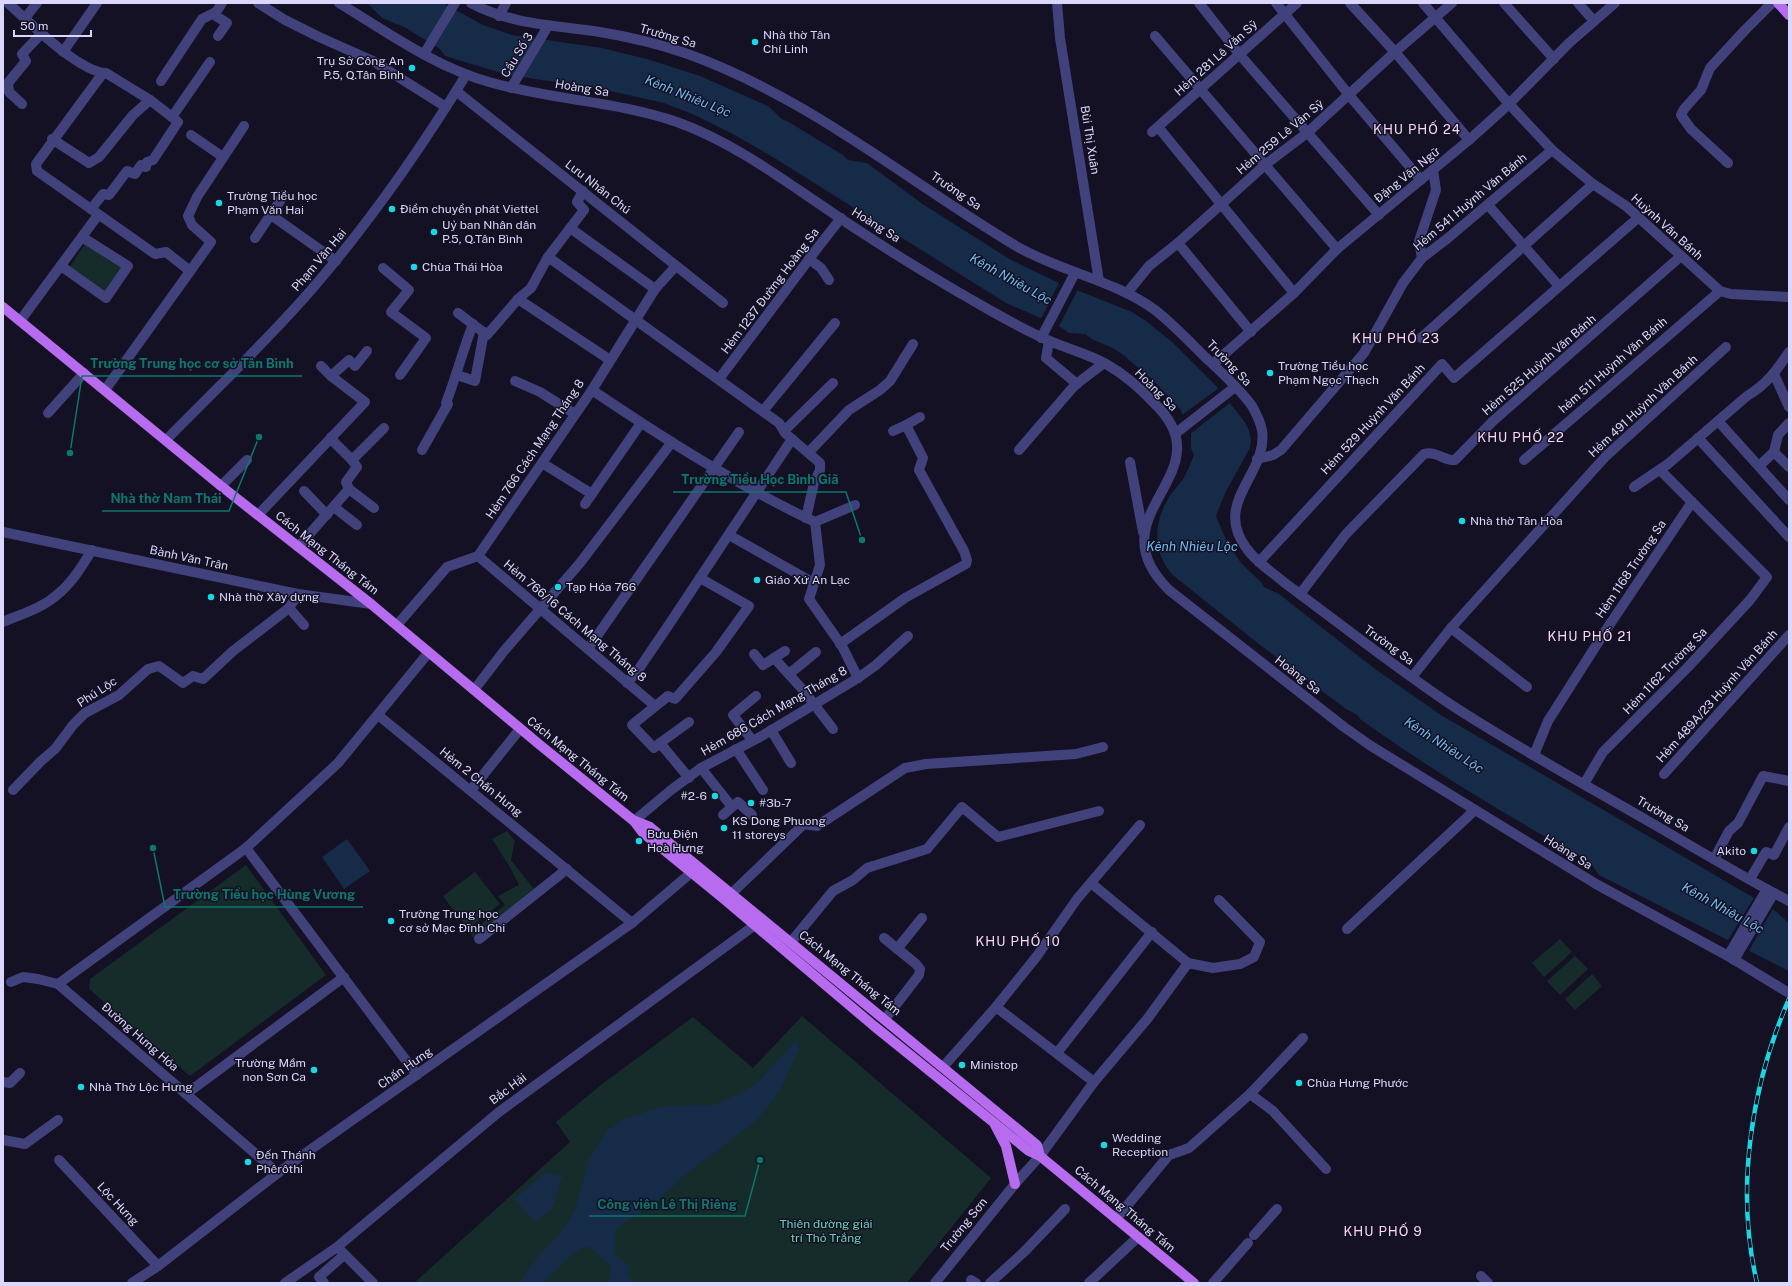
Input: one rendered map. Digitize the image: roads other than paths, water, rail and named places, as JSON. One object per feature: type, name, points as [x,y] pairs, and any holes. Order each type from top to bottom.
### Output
[{"type":"main road","points":[[1778,3],[1789,15]]},
{"type":"main road","name":"Cách Mạng Tháng Tám","points":[[4,309],[221,486],[397,625],[520,729],[634,821],[643,833],[692,872],[874,1026],[1029,1151],[1040,1156],[1194,1283]]},
{"type":"main road","name":"Cách Mạng Tháng Tám","points":[[634,821],[650,827],[885,1019],[1037,1145],[1040,1156]]},
{"type":"main road","points":[[993,1122],[1006,1146],[1014,1184]]},
{"type":"street","points":[[8,3],[63,52],[98,72],[106,73],[150,100],[178,122],[153,160],[147,162],[146,166],[140,165],[135,174],[127,171],[108,195],[103,194],[82,237],[20,321]]},
{"type":"street","points":[[25,18],[37,3]]},
{"type":"street","points":[[63,52],[97,3]]},
{"type":"street","points":[[161,81],[202,19],[216,12],[222,3]]},
{"type":"street","points":[[258,3],[285,20],[373,61],[446,107]]},
{"type":"street","name":"Hoàng Sa","points":[[339,3],[466,75],[639,111],[694,129],[756,161],[955,290],[1045,339],[1104,363],[1119,372],[1157,405],[1166,415],[1176,432],[1178,451],[1174,468],[1152,508],[1144,538],[1145,548],[1151,569],[1169,590],[1358,737],[1596,884],[1734,954],[1789,993]]},
{"type":"street","points":[[426,51],[455,3]]},
{"type":"street","name":"Trường Sa","points":[[471,3],[499,16],[546,30],[596,32],[664,46],[738,75],[811,114],[1021,248],[1075,273],[1127,293],[1154,309],[1169,321],[1213,364],[1255,411],[1261,427],[1262,443],[1257,459],[1238,497],[1235,517],[1236,529],[1241,540],[1249,552],[1259,562],[1300,594],[1457,709],[1750,879],[1768,896],[1789,902]]},
{"type":"street","points":[[499,16],[506,3]]},
{"type":"street","name":"Bùi Thị Xuân","points":[[1057,3],[1062,46],[1099,281]]},
{"type":"street","points":[[1199,3],[1240,55],[1378,215]]},
{"type":"street","points":[[1276,3],[1349,95],[1421,180]]},
{"type":"street","name":"Hẻm 281 Lê Văn Sỹ","points":[[1221,205],[1155,130],[1297,3]]},
{"type":"street","points":[[1350,3],[1469,140]]},
{"type":"street","name":"Huỳnh Văn Bánh","points":[[1423,3],[1509,104],[1552,150],[1593,184],[1626,206],[1720,291]]},
{"type":"street","name":"Hẻm 259 Lê Văn Sỹ","points":[[1127,293],[1149,266],[1178,243],[1266,164],[1307,133],[1394,52],[1452,3]]},
{"type":"street","points":[[1504,3],[1554,59]]},
{"type":"street","points":[[1578,3],[1594,21]]},
{"type":"street","name":"Đặng Văn Ngữ","points":[[1213,364],[1294,293],[1337,249],[1469,140],[1509,104],[1594,21],[1615,3]]},
{"type":"street","points":[[1728,163],[1692,129],[1681,115],[1684,109],[1701,90],[1710,68],[1772,3]]},
{"type":"street","points":[[216,12],[216,16],[226,23],[218,36]]},
{"type":"street","name":"Cầu Số 3","points":[[514,85],[546,30]]},
{"type":"street","points":[[22,104],[9,92],[8,83],[26,61],[22,54],[42,33]]},
{"type":"street","points":[[1155,36],[1266,164],[1337,249]]},
{"type":"street","points":[[172,117],[210,62]]},
{"type":"street","points":[[102,73],[52,139],[36,164],[37,171],[155,254],[166,252],[190,271]]},
{"type":"street","name":"Phạm Văn Hai","points":[[166,440],[285,318],[336,261],[400,175],[466,75]]},
{"type":"street","name":"Lưu Nhân Chú","points":[[456,92],[723,303]]},
{"type":"street","points":[[52,139],[89,163],[99,157],[133,115],[150,100]]},
{"type":"street","points":[[105,390],[211,242],[192,225],[188,216],[197,197],[244,126]]},
{"type":"street","points":[[191,135],[223,157]]},
{"type":"street","name":"Hẻm 541 Huỳnh Văn Bánh","points":[[1257,459],[1273,455],[1281,450],[1364,353],[1403,283],[1422,258],[1488,205],[1552,150]]},
{"type":"street","points":[[1422,258],[1419,241],[1436,190],[1433,170]]},
{"type":"street","points":[[1421,338],[1593,184]]},
{"type":"street","points":[[458,313],[487,335],[518,299],[531,288],[548,257],[584,210],[577,202],[583,191]]},
{"type":"street","points":[[256,238],[284,195]]},
{"type":"street","points":[[1221,205],[1294,293]]},
{"type":"street","points":[[1488,205],[1559,286]]},
{"type":"street","points":[[271,215],[336,261]]},
{"type":"street","name":"Hẻm 529 Huỳnh Văn Bánh","points":[[1259,562],[1442,364],[1454,378],[1639,217]]},
{"type":"street","name":"Hẻm 1237 Đường Hoàng Sa","points":[[719,379],[842,218]]},
{"type":"street","points":[[570,228],[655,289]]},
{"type":"street","points":[[61,266],[106,298],[128,266],[82,237]]},
{"type":"street","points":[[1178,243],[1250,332]]},
{"type":"street","name":"Hẻm 525 Huỳnh Văn Bánh","points":[[1300,594],[1346,534],[1424,454],[1431,452],[1444,458],[1455,460],[1493,421],[1681,256]]},
{"type":"street","name":"Hẻm 686 Cách Mạng Tháng 8","points":[[548,257],[763,411],[820,463],[820,470],[814,483],[810,520],[820,565],[809,599],[840,644],[858,678],[771,730],[702,768],[671,790],[634,821]]},
{"type":"street","points":[[810,259],[821,268],[829,280]]},
{"type":"street","name":"Hẻm 766 Cách Mạng Tháng 8","points":[[478,556],[592,390],[655,289],[676,266]]},
{"type":"street","points":[[383,268],[409,290],[391,312],[426,338],[400,375]]},
{"type":"street","points":[[1075,273],[1048,326],[1045,339],[1046,358],[1077,384]]},
{"type":"street","points":[[1720,291],[1731,294],[1789,297]]},
{"type":"street","name":"hẻm 511 Huỳnh Văn Bánh","points":[[1524,460],[1720,291]]},
{"type":"street","points":[[518,299],[610,360]]},
{"type":"street","points":[[763,411],[835,323]]},
{"type":"street","points":[[422,450],[447,403],[457,375],[463,350],[473,324]]},
{"type":"street","points":[[457,375],[476,380],[484,332]]},
{"type":"street","points":[[809,452],[849,410],[880,390],[890,381],[913,344]]},
{"type":"street","name":"Hẻm 491 Huỳnh Văn Bánh","points":[[1412,677],[1451,628],[1606,456],[1726,347]]},
{"type":"street","points":[[331,376],[349,360],[355,366],[367,351]]},
{"type":"street","points":[[1634,487],[1660,470],[1747,396],[1761,388],[1774,374],[1789,352]]},
{"type":"street","points":[[1019,450],[1077,384],[1104,363]]},
{"type":"street","points":[[258,515],[365,402],[331,376],[321,366]]},
{"type":"street","points":[[48,413],[84,373]]},
{"type":"street","points":[[1774,374],[1789,405]]},
{"type":"street","points":[[514,381],[540,392],[575,414]]},
{"type":"street","points":[[784,431],[833,383]]},
{"type":"street","points":[[1176,432],[1235,387]]},
{"type":"street","points":[[592,390],[640,423],[713,467],[757,493],[810,520],[855,505]]},
{"type":"street","points":[[893,431],[920,417]]},
{"type":"street","points":[[1718,421],[1789,500]]},
{"type":"street","points":[[585,504],[640,423]]},
{"type":"street","points":[[1759,466],[1774,452],[1778,435],[1789,423]]},
{"type":"street","points":[[840,644],[905,598],[966,564],[967,560],[964,551],[919,470],[923,458],[906,425]]},
{"type":"street","points":[[352,460],[384,428]]},
{"type":"street","points":[[588,649],[713,467],[739,432]]},
{"type":"street","points":[[331,437],[331,439],[357,467],[346,482],[350,489],[374,508]]},
{"type":"street","points":[[1698,438],[1789,537]]},
{"type":"street","points":[[626,683],[636,673],[792,439]]},
{"type":"street","points":[[474,690],[504,651],[580,564],[672,442]]},
{"type":"street","points":[[1774,452],[1789,467]]},
{"type":"street","points":[[221,486],[247,460]]},
{"type":"street","points":[[1130,462],[1144,538]]},
{"type":"street","points":[[542,463],[592,494]]},
{"type":"street","points":[[1660,470],[1692,502]]},
{"type":"street","points":[[298,547],[350,489]]},
{"type":"street","points":[[304,491],[330,511],[357,525]]},
{"type":"street","name":"Hẻm 1162 Trường Sa","points":[[1584,784],[1603,752],[1703,651],[1750,600],[1766,577],[1692,502]]},
{"type":"street","name":"Hẻm 1168 Trường Sa","points":[[1534,755],[1552,715],[1610,624],[1692,502]]},
{"type":"street","name":"Bành Văn Trân","points":[[3,532],[298,594],[371,604]]},
{"type":"street","points":[[729,535],[814,583]]},
{"type":"street","points":[[3,622],[43,604],[58,594],[81,568],[92,550]]},
{"type":"street","points":[[397,625],[447,567],[478,556]]},
{"type":"street","name":"Hẻm 766/16 Cách Mạng Tháng 8","points":[[478,556],[626,683],[655,706]]},
{"type":"street","points":[[689,722],[654,748],[632,725],[668,696],[675,699],[716,652],[749,606],[700,578]]},
{"type":"street","name":"Phú Lộc","points":[[13,790],[55,749],[73,725],[85,714],[119,695],[148,669],[159,666],[183,683],[193,676],[203,679],[233,651],[289,608],[298,594]]},
{"type":"street","points":[[289,608],[304,625]]},
{"type":"street","points":[[1451,628],[1527,687]]},
{"type":"street","name":"Hẻm 489A/23 Huỳnh Văn Bánh","points":[[1664,774],[1789,635]]},
{"type":"street","points":[[858,678],[908,636]]},
{"type":"street","points":[[754,654],[763,665],[785,651]]},
{"type":"street","points":[[58,984],[246,848],[338,763],[429,652]]},
{"type":"street","points":[[789,674],[816,652]]},
{"type":"street","points":[[774,658],[789,674],[833,729]]},
{"type":"street","points":[[752,740],[733,715],[756,696]]},
{"type":"street","name":"Hẻm 2 Chấn Hưng","points":[[378,715],[632,923]]},
{"type":"street","points":[[471,790],[520,729]]},
{"type":"street","points":[[771,730],[791,763]]},
{"type":"street","points":[[660,743],[689,778]]},
{"type":"street","points":[[731,894],[804,824],[817,826],[905,768],[926,764],[1076,754],[1103,747]]},
{"type":"street","points":[[736,749],[763,790]]},
{"type":"street","points":[[702,768],[732,807]]},
{"type":"street","points":[[1714,859],[1729,831],[1738,823],[1763,776],[1789,780]]},
{"type":"street","points":[[722,815],[738,802],[752,815]]},
{"type":"street","points":[[791,942],[833,891],[853,880],[867,868],[927,849],[962,807],[998,838],[1100,811]]},
{"type":"street","points":[[1347,929],[1475,810]]},
{"type":"street","points":[[943,1067],[996,1008],[1091,882],[1140,825]]},
{"type":"street","points":[[1750,879],[1766,852],[1774,855],[1789,827]]},
{"type":"street","points":[[246,848],[417,1075]]},
{"type":"street","points":[[479,939],[567,869]]},
{"type":"street","name":"Chấn Hưng","points":[[132,1283],[158,1266],[278,1173],[632,923],[692,872]]},
{"type":"street","points":[[1091,882],[1188,963],[1213,968],[1240,964],[1254,957],[1260,942],[1219,900]]},
{"type":"street","points":[[1734,954],[1768,896]]},
{"type":"street","points":[[897,949],[922,918]]},
{"type":"street","name":"Bắc Hải","points":[[285,1283],[337,1247],[499,1112],[755,925]]},
{"type":"street","points":[[1057,1053],[1152,932]]},
{"type":"street","points":[[884,938],[916,964],[920,970],[919,975],[885,1019]]},
{"type":"street","name":"Trường Sơn","points":[[934,1283],[1014,1184],[1040,1156],[1094,1082],[1148,1018],[1188,963]]},
{"type":"street","name":"Đường Hưng Hóa","points":[[11,982],[23,977],[58,984],[278,1173]]},
{"type":"street","points":[[186,1094],[344,977]]},
{"type":"street","points":[[996,1008],[1094,1082]]},
{"type":"street","points":[[1116,1219],[1169,1155],[1189,1148],[1250,1094],[1303,1038]]},
{"type":"street","points":[[3,1082],[10,1083],[20,1073]]},
{"type":"street","points":[[1250,1094],[1273,1111],[1326,1169]]},
{"type":"street","points":[[3,1140],[25,1144],[58,1120]]},
{"type":"street","name":"Lộc Hưng","points":[[59,1160],[158,1266]]},
{"type":"street","points":[[990,1283],[1025,1251],[1065,1209]]},
{"type":"street","points":[[1213,1283],[1277,1209]]},
{"type":"street","points":[[1089,1283],[1138,1237]]},
{"type":"street","points":[[337,1247],[373,1283]]},
{"type":"street","points":[[324,1283],[319,1277],[344,1255]]},
{"type":"water","name":"Kênh Nhiêu Lộc","points":[[367,3],[443,3],[483,25],[512,35],[602,48],[647,59],[700,76],[768,106],[782,119],[843,155],[848,160],[867,163],[924,205],[1011,260],[1059,283],[1132,312],[1146,321],[1172,342],[1218,388],[1244,421],[1249,430],[1251,440],[1250,448],[1226,491],[1216,516],[1226,540],[1241,563],[1261,582],[1264,587],[1279,594],[1375,669],[1441,715],[1773,909],[1789,923],[1789,971],[1599,875],[1590,862],[1531,829],[1444,776],[1388,739],[1360,719],[1357,715],[1346,709],[1260,645],[1174,576],[1162,558],[1157,538],[1158,528],[1164,507],[1169,497],[1183,479],[1194,455],[1191,448],[1191,433],[1180,409],[1153,380],[1122,354],[1111,347],[1093,340],[1085,334],[1069,333],[1059,326],[1006,303],[776,159],[733,134],[695,115],[664,103],[597,88],[508,75],[445,56],[440,49],[406,28],[382,18]]},
{"type":"water","points":[[347,839],[370,871],[344,889],[322,857]]},
{"type":"water","points":[[796,1040],[799,1049],[779,1092],[756,1121],[686,1174],[655,1203],[615,1229],[615,1254],[630,1267],[628,1276],[636,1283],[608,1283],[611,1266],[588,1246],[575,1253],[542,1283],[520,1283],[531,1265],[559,1234],[570,1219],[576,1207],[589,1159],[607,1131],[622,1120],[664,1106],[714,1105],[736,1095],[750,1088],[760,1080]]},
{"type":"water","points":[[546,1172],[562,1176],[552,1209],[535,1222],[515,1199]]},
{"type":"railway","points":[[1757,1283],[1750,1248],[1747,1212],[1747,1175],[1750,1139],[1756,1103],[1765,1067],[1776,1032],[1789,999]]},
{"type":"place","name":"Nhà thờ Tân Chí Linh","points":[[755,42]]},
{"type":"place","name":"Trụ Sở Công An P.5, Q.Tân Bình","points":[[412,68]]},
{"type":"place","name":"Trường Tiểu học Phạm Văn Hai","points":[[219,203]]},
{"type":"place","name":"Điểm chuyển phát Viettel","points":[[392,209]]},
{"type":"place","name":"Uỷ ban Nhân dân P.5, Q.Tân Bình","points":[[434,232]]},
{"type":"place","name":"Chùa Thái Hòa","points":[[414,267]]},
{"type":"place","name":"Trường Tiểu học Phạm Ngọc Thạch","points":[[1270,373]]},
{"type":"place","name":"Nhà thờ Nam Thái","points":[[259,437]]},
{"type":"place","name":"Trường Trung học cơ sở Tân Bình","points":[[70,453]]},
{"type":"place","name":"Nhà thờ Tân Hòa","points":[[1462,521]]},
{"type":"place","name":"Trường Tiểu Học Bình Giã","points":[[862,540]]},
{"type":"place","name":"Giáo Xứ An Lạc","points":[[757,580]]},
{"type":"place","name":"Tạp Hóa 766","points":[[558,587]]},
{"type":"place","name":"Nhà thờ Xây dựng","points":[[211,597]]},
{"type":"place","name":"#2-6","points":[[715,796]]},
{"type":"place","name":"#3b-7","points":[[751,803]]},
{"type":"place","name":"KS Dong Phuong 11 storeys","points":[[724,828]]},
{"type":"place","name":"Bưu Điện Hoà Hưng","points":[[639,841]]},
{"type":"place","name":"Trường Tiểu học Hùng Vương","points":[[153,848]]},
{"type":"place","name":"Akito","points":[[1754,851]]},
{"type":"place","name":"Trường Trung học cơ sở Mạc Đĩnh Chi","points":[[391,921]]},
{"type":"place","name":"Ministop","points":[[962,1065]]},
{"type":"place","name":"Trường Mầm non Sơn Ca","points":[[314,1070]]},
{"type":"place","name":"Chùa Hưng Phước","points":[[1299,1083]]},
{"type":"place","name":"Nhà Thờ Lộc Hưng","points":[[81,1087]]},
{"type":"place","name":"Wedding Reception","points":[[1104,1145]]},
{"type":"place","name":"Công viên Lê Thị Riêng","points":[[760,1160]]},
{"type":"place","name":"Đến Thánh Phêrôthi","points":[[248,1162]]},
{"type":"district","name":"KHU PHỐ 24","points":[[1417,129]]},
{"type":"district","name":"KHU PHỐ 23","points":[[1396,338]]},
{"type":"district","name":"KHU PHỐ 22","points":[[1521,437]]},
{"type":"district","name":"KHU PHỐ 21","points":[[1590,636]]},
{"type":"district","name":"KHU PHỐ 10","points":[[1018,941]]},
{"type":"district","name":"KHU PHỐ 9","points":[[1383,1231]]},
{"type":"park label","name":"Thiên đường giải trí Thỏ Trắng","points":[[826,1231]]}]
